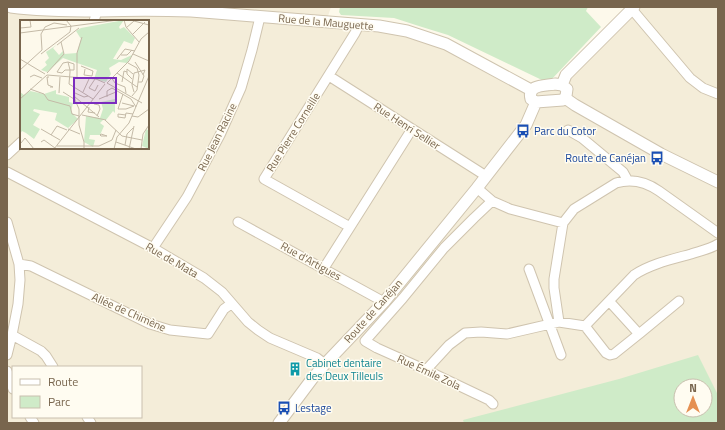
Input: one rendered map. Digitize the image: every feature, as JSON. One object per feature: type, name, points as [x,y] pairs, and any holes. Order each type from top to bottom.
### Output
[{"type":"street","name":"Rue de la Mauguette","points":[[11,7],[53,9],[95,16],[169,10],[223,10],[240,11],[260,17],[379,26],[407,31],[434,40],[457,50],[531,90]]},
{"type":"street","points":[[562,85],[566,75],[632,8],[690,78],[703,88],[718,94]]},
{"type":"street","name":"Rue Jean Racine","points":[[154,248],[187,197],[220,135],[241,88],[260,17]]},
{"type":"street","name":"Rue Pierre Corneille","points":[[350,227],[264,179],[329,76],[359,25]]},
{"type":"street","name":"Rue Henri Sellier","points":[[329,76],[486,176]]},
{"type":"street","points":[[555,84],[562,85],[567,89],[565,98],[560,100],[536,102],[530,96],[531,90],[537,86],[555,84]]},
{"type":"street","points":[[565,98],[646,146],[718,182]]},
{"type":"street","name":"Route de Canéjan","points":[[279,423],[312,379],[384,302],[477,188],[526,125],[536,102]]},
{"type":"street","points":[[324,268],[412,129]]},
{"type":"street","points":[[568,130],[582,138],[623,172],[628,181]]},
{"type":"street","points":[[7,155],[20,143]]},
{"type":"street","name":"Rue de Mata","points":[[7,172],[154,248],[204,278],[222,292],[248,322],[258,330],[270,338],[317,358],[325,364]]},
{"type":"street","points":[[559,322],[554,279],[563,223],[574,209],[616,183],[628,181],[642,182],[650,185],[718,233]]},
{"type":"street","points":[[477,188],[492,201],[510,209],[563,223]]},
{"type":"street","name":"Rue Émile Zola","points":[[492,201],[444,248],[365,341],[376,348],[489,400],[493,404]]},
{"type":"street","points":[[7,222],[19,264],[20,280],[18,304],[7,355]]},
{"type":"street","name":"Rue d'Artigues","points":[[238,222],[384,302]]},
{"type":"street","points":[[585,326],[634,274],[672,259],[709,249],[718,244]]},
{"type":"street","name":"Allée de Chimène","points":[[19,264],[31,266],[144,322],[170,330],[208,334],[224,309],[231,304]]},
{"type":"street","points":[[529,269],[561,355]]},
{"type":"street","points":[[609,301],[639,334]]},
{"type":"street","points":[[426,370],[449,346],[465,334],[480,332],[507,334],[559,322],[585,326],[606,353],[610,355],[614,354],[679,301]]},
{"type":"street","points":[[12,335],[41,351],[52,366]]},
{"type":"street","points":[[7,371],[12,386]]},
{"type":"shaded area","points":[[7,7],[331,7],[326,22],[407,31],[531,90],[555,84],[634,7],[718,7],[718,423],[7,423]]},
{"type":"green space","points":[[340,7],[588,7],[586,11],[601,27],[551,80],[544,81],[448,35],[394,18],[341,15],[339,12]]},
{"type":"green space","points":[[698,355],[710,378],[673,378],[673,418],[713,418],[713,385],[718,395],[718,423],[464,423],[463,420],[619,379]]},
{"type":"place","name":"Parc du Cotor","points":[[523,131]]},
{"type":"place","name":"Route de Canéjan","points":[[657,158]]},
{"type":"place","name":"Cabinet dentaire des Deux Tilleuls","points":[[295,369]]},
{"type":"place","name":"Lestage","points":[[284,408]]}]
